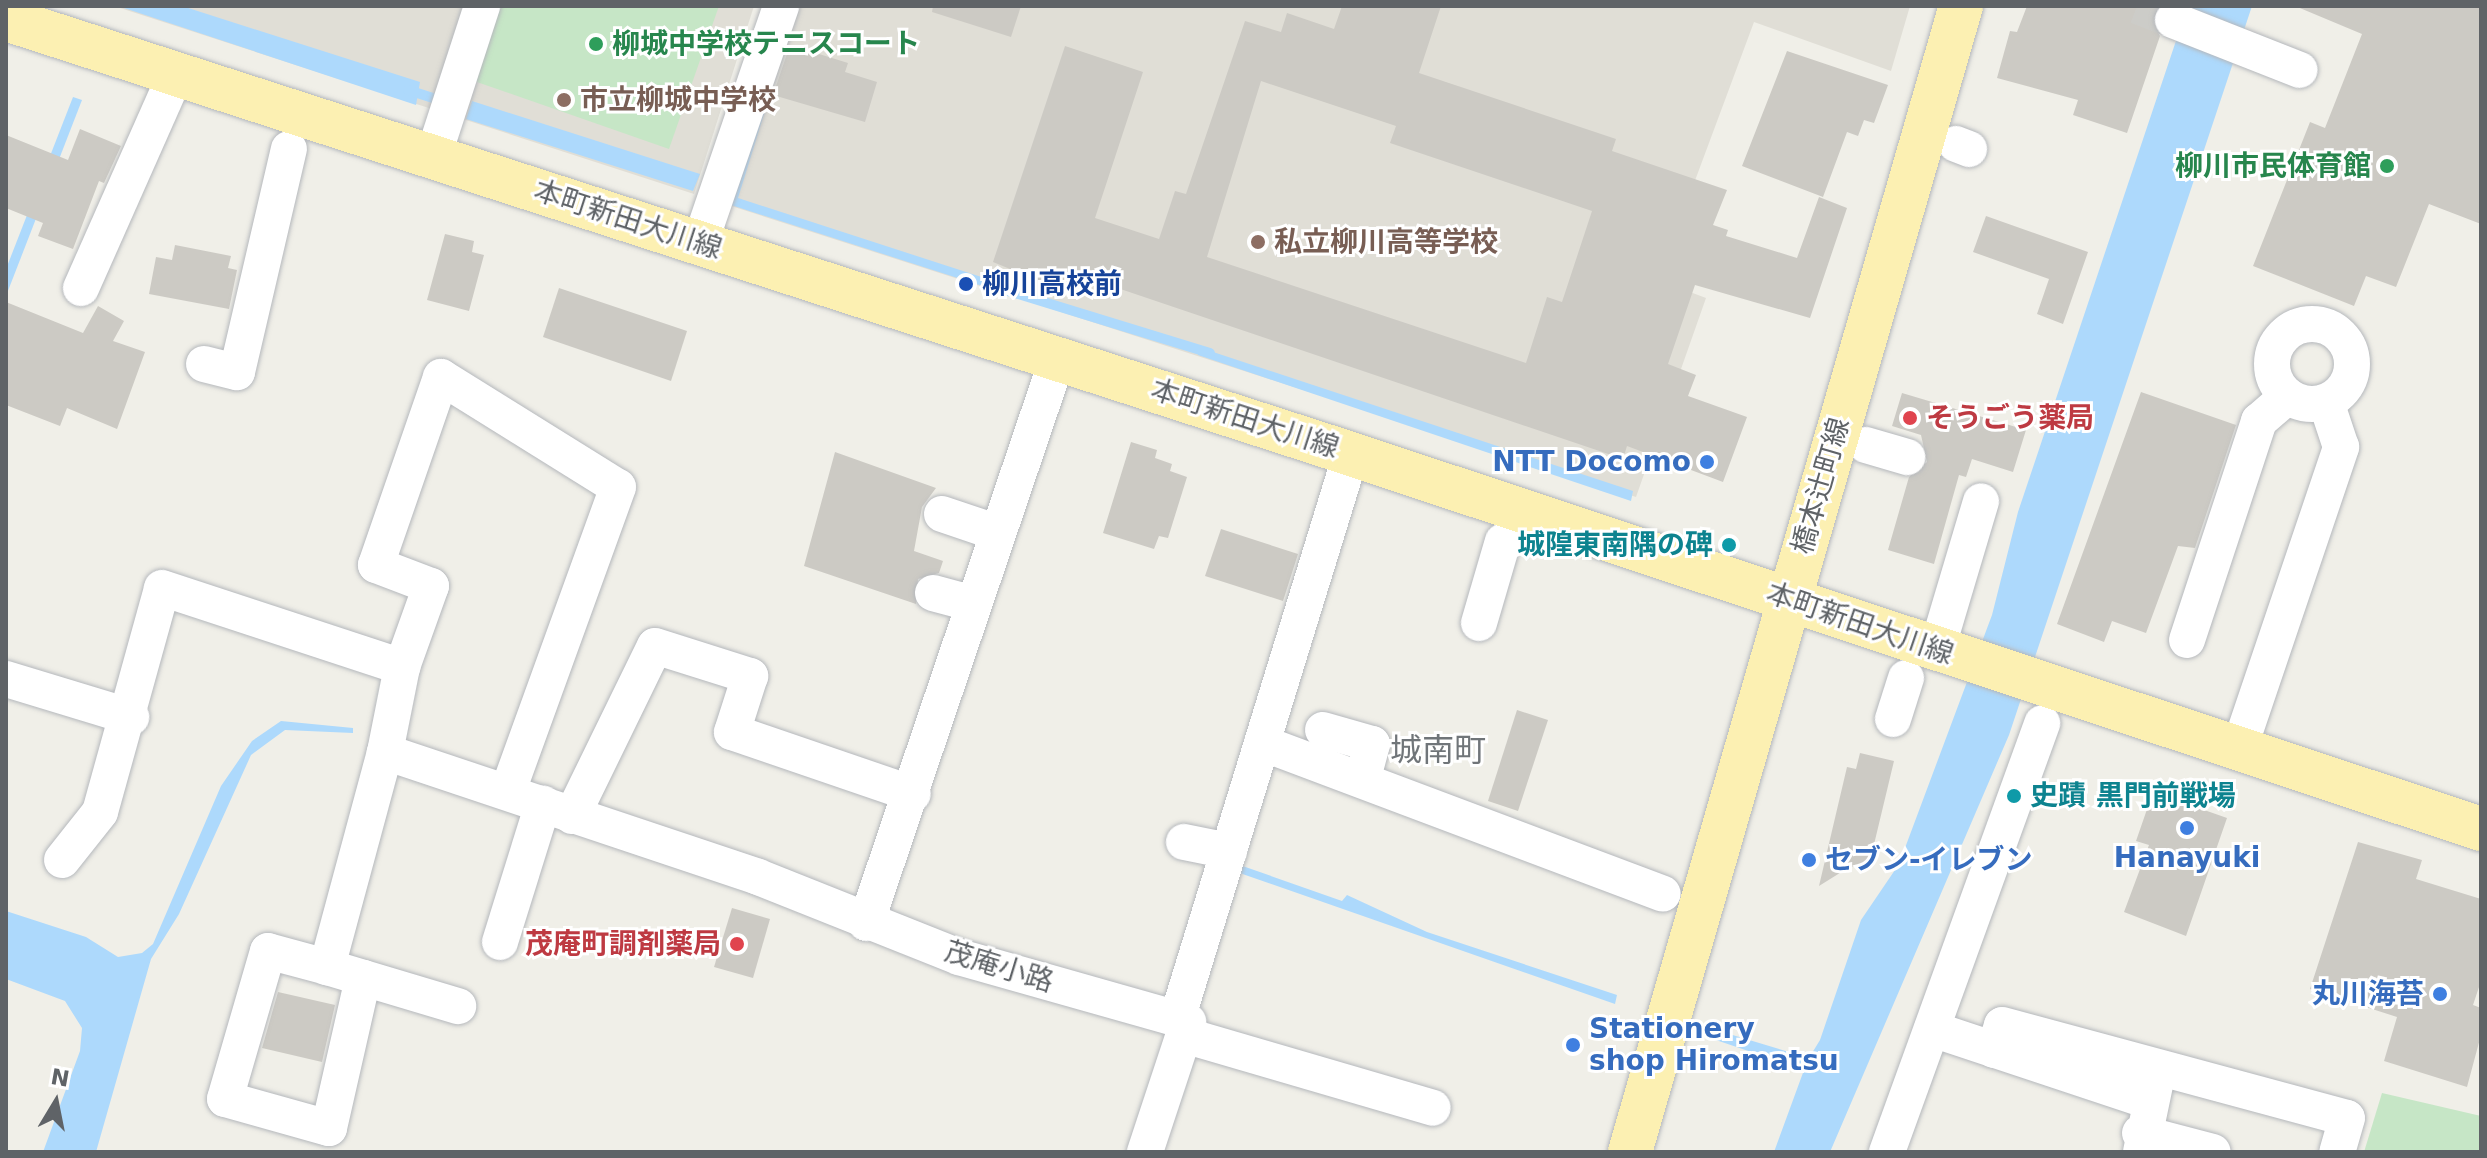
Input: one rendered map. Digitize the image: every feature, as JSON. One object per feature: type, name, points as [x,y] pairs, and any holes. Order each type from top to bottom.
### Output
[{"type":"main road","name":"橋本辻町線","points":[[1630,1152],[1787,599],[1961,6]]},
{"type":"main road","name":"本町新田大川線","points":[[6,19],[1351,454],[1787,599],[1950,654],[2037,702],[2239,749],[2481,829]]},
{"type":"street","points":[[433,157],[482,6]]},
{"type":"street","points":[[700,243],[781,6]]},
{"type":"street","points":[[2175,20],[2300,70]]},
{"type":"street","points":[[81,288],[176,74]]},
{"type":"street","points":[[204,364],[237,372],[289,149]]},
{"type":"street","points":[[2317,324],[2341,336],[2352,360],[2346,386],[2326,402],[2288,396],[2273,375],[2274,349],[2291,330],[2317,324]]},
{"type":"street","points":[[866,923],[913,794],[1057,360]]},
{"type":"street","points":[[327,967],[385,752],[402,667],[431,586],[376,565],[441,377],[618,487],[508,791]]},
{"type":"street","points":[[2187,640],[2259,421],[2288,396]]},
{"type":"street","points":[[2239,749],[2341,447],[2326,402]]},
{"type":"street","points":[[1866,445],[1907,457]]},
{"type":"street","points":[[1145,1152],[1183,1025],[1229,851],[1351,454]]},
{"type":"street","points":[[1950,654],[1981,501]]},
{"type":"street","points":[[942,514],[998,533]]},
{"type":"street","points":[[1479,623],[1503,541]]},
{"type":"street","points":[[62,860],[100,812],[131,717],[162,588],[402,667]]},
{"type":"street","points":[[933,593],[974,604]]},
{"type":"street","points":[[500,942],[557,810],[655,646],[750,676],[732,732],[913,794]]},
{"type":"street","points":[[1893,719],[1906,678]]},
{"type":"street","points":[[6,679],[131,717]]},
{"type":"street","points":[[1887,1152],[1932,1029],[2037,702]]},
{"type":"street","points":[[1323,730],[1372,744],[1363,778]]},
{"type":"street","points":[[1262,743],[1363,778],[1663,894]]},
{"type":"street","name":"茂庵小路","points":[[385,752],[508,791],[687,854],[959,957],[1183,1025],[1433,1108]]},
{"type":"street","points":[[1184,842],[1229,851]]},
{"type":"street","points":[[363,978],[329,1128],[225,1099],[268,951],[327,967],[458,1006]]},
{"type":"street","points":[[1183,1025],[1213,968]]},
{"type":"street","points":[[1932,1029],[2138,1101],[2213,1152]]},
{"type":"street","points":[[2138,1101],[2347,1118],[2337,1152]]},
{"type":"shaded area","name":"市立柳城中学校","points":[[114,6],[754,6],[694,194]]},
{"type":"shaded area","name":"私立柳川高等学校","points":[[787,6],[1910,6],[1891,71],[1754,22],[1658,280],[1706,298],[1636,497],[728,205]]},
{"type":"green space","name":"柳城中学校テニスコート","points":[[500,6],[719,6],[669,149],[474,81]]},
{"type":"green space","points":[[2382,1093],[2481,1116],[2481,1152],[2364,1152]]},
{"type":"water","points":[[118,6],[182,6],[420,82],[416,105]]},
{"type":"water","points":[[2252,6],[2009,735],[1830,1152],[1774,1152],[1804,1070],[1713,1039],[1716,1030],[1809,1058],[1820,1040],[1861,920],[1899,864],[1992,615],[2018,512],[2187,8]]},
{"type":"water","points":[[796,11],[738,198],[1003,284],[1001,292],[731,205]]},
{"type":"water","points":[[73,97],[82,100],[6,296],[6,269]]},
{"type":"water","points":[[472,101],[700,174],[693,191],[466,119]]},
{"type":"water","points":[[1198,347],[1633,491],[1631,501],[1198,355]]},
{"type":"water","points":[[281,721],[353,728],[353,733],[285,730],[251,755],[179,914],[151,959],[96,1152],[43,1152],[80,1051],[82,1028],[65,1001],[6,979],[6,911],[86,937],[118,957],[142,953],[153,944],[221,786],[252,741]]},
{"type":"water","points":[[1234,863],[1342,901],[1347,895],[1427,932],[1617,995],[1615,1004],[1231,870]]},
{"type":"building","points":[[933,6],[1021,6],[1011,37],[932,12]]},
{"type":"building","points":[[1342,6],[1441,6],[1419,73],[1616,139],[1612,151],[1727,190],[1713,225],[1728,230],[1726,236],[1797,258],[1819,197],[1847,208],[1810,318],[1695,285],[1668,364],[1696,375],[1688,396],[1747,417],[1723,482],[1627,446],[1623,459],[1076,274],[1069,293],[993,262],[1065,46],[1143,72],[1095,218],[1159,239],[1175,191],[1186,194],[1245,21],[1281,32],[1287,13],[1334,29]],"holes":[[[1261,81],[1396,126],[1390,143],[1592,211],[1562,302],[1547,297],[1526,363],[1207,257]]]},
{"type":"building","points":[[2027,6],[2158,6],[2152,22],[2160,36],[2127,133],[2073,115],[2078,100],[1997,78],[2010,31],[2017,32]]},
{"type":"building","name":"柳川市民体育館","points":[[2295,6],[2481,6],[2481,224],[2429,204],[2396,287],[2366,276],[2354,306],[2253,266],[2310,122],[2325,128],[2362,34]]},
{"type":"building","points":[[790,45],[848,63],[845,72],[877,82],[865,122],[773,95]]},
{"type":"building","points":[[1787,51],[1888,85],[1874,123],[1864,120],[1858,136],[1847,132],[1823,197],[1742,166]]},
{"type":"building","points":[[80,129],[121,146],[104,183],[99,181],[73,249],[38,236],[43,223],[6,208],[6,135],[68,160]]},
{"type":"building","points":[[1986,216],[2088,252],[2063,324],[2037,314],[2049,279],[1973,252]]},
{"type":"building","points":[[445,234],[474,241],[472,252],[484,255],[469,311],[427,300]]},
{"type":"building","points":[[175,245],[231,256],[228,268],[237,270],[229,309],[149,294],[156,257],[172,260]]},
{"type":"building","points":[[559,288],[687,331],[671,381],[543,337]]},
{"type":"building","points":[[6,302],[83,333],[98,306],[124,321],[113,341],[145,352],[117,429],[67,408],[60,426],[6,405]]},
{"type":"building","points":[[2141,392],[2236,425],[2195,548],[2178,546],[2146,633],[2112,621],[2104,642],[2057,624]]},
{"type":"building","points":[[1902,393],[2026,430],[2013,472],[1972,459],[1966,477],[1959,475],[1934,564],[1888,550],[1909,477],[1927,462],[1921,435],[1892,426]]},
{"type":"building","points":[[1131,442],[1157,450],[1155,458],[1172,464],[1170,471],[1187,477],[1168,538],[1159,536],[1154,549],[1103,533]]},
{"type":"building","points":[[835,452],[936,488],[922,507],[914,551],[943,561],[939,573],[918,579],[916,604],[804,566]]},
{"type":"building","points":[[1221,529],[1298,554],[1283,601],[1205,576]]},
{"type":"building","points":[[1517,710],[1548,720],[1518,811],[1488,801]]},
{"type":"building","points":[[1860,753],[1894,761],[1871,857],[1862,869],[1851,866],[1819,886],[1847,767],[1856,769]]},
{"type":"building","points":[[2153,792],[2227,818],[2186,936],[2124,912],[2149,845],[2136,841]]},
{"type":"building","points":[[2358,842],[2422,860],[2416,879],[2481,899],[2481,981],[2473,1005],[2481,1008],[2481,1035],[2467,1087],[2384,1061],[2397,1017],[2310,989]]},
{"type":"building","points":[[732,908],[770,919],[753,978],[714,967]]},
{"type":"building","points":[[278,992],[335,1005],[322,1062],[262,1048]]},
{"type":"waterway","points":[[408,90],[446,102]]},
{"type":"waterway","points":[[992,286],[1210,353]]},
{"type":"tunnel","points":[[2137,6],[2173,20]]},
{"type":"place","name":"柳城中学校テニスコート","points":[[596,44]]},
{"type":"place","name":"市立柳城中学校","points":[[564,100]]},
{"type":"place","name":"柳川市民体育館","points":[[2387,166]]},
{"type":"place","name":"私立柳川高等学校","points":[[1258,242]]},
{"type":"place","name":"柳川高校前","points":[[966,284]]},
{"type":"place","name":"そうごう薬局","points":[[1910,418]]},
{"type":"place","name":"NTT Docomo","points":[[1707,462]]},
{"type":"place","name":"城隍東南隅の碑","points":[[1729,545]]},
{"type":"place","name":"史蹟 黒門前戦場","points":[[2014,796]]},
{"type":"place","name":"Hanayuki","points":[[2187,828]]},
{"type":"place","name":"セブン-イレブン","points":[[1809,860]]},
{"type":"place","name":"茂庵町調剤薬局","points":[[737,944]]},
{"type":"place","name":"丸川海苔","points":[[2440,994]]},
{"type":"place","name":"Stationery shop Hiromatsu","points":[[1573,1045]]},
{"type":"district","name":"城南町","points":[[1438,750]]}]
